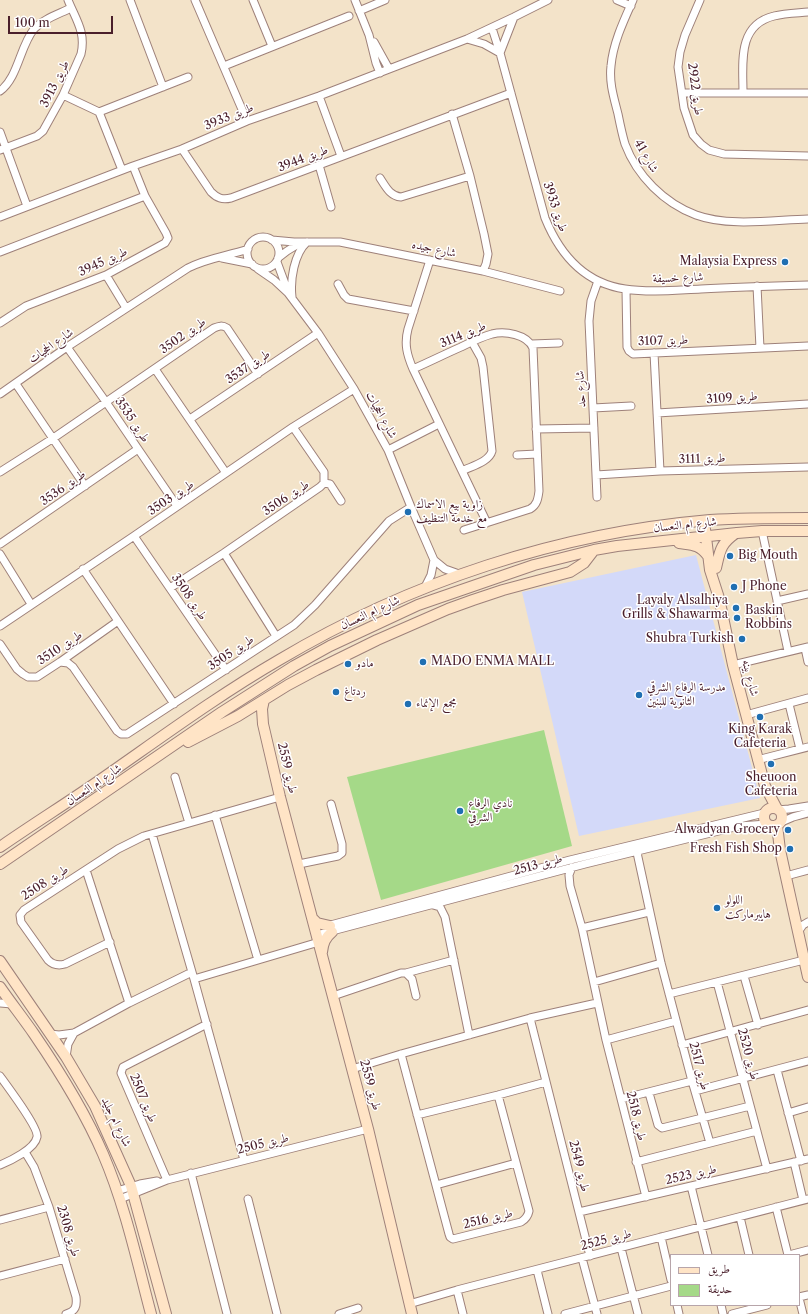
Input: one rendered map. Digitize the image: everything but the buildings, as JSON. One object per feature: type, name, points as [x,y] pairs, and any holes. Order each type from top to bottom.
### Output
[{"type":"street","name":"طريق 3913","points":[[3,149],[37,136],[43,131],[63,95],[81,54],[81,29],[68,0]]},
{"type":"street","points":[[130,0],[163,87]]},
{"type":"street","points":[[195,0],[247,121]]},
{"type":"street","points":[[253,0],[272,46]]},
{"type":"street","points":[[355,0],[369,35],[380,73]]},
{"type":"street","points":[[360,11],[384,0]]},
{"type":"street","name":"طريق 3933","points":[[0,217],[132,166],[182,149],[247,121],[319,96],[467,39],[548,0]]},
{"type":"street","points":[[617,0],[632,3]]},
{"type":"street","name":"طريق 2922","points":[[700,0],[685,35],[680,52],[678,67],[684,108],[694,136],[700,144],[709,150],[724,154],[808,156]]},
{"type":"street","name":"شارع 41","points":[[632,3],[612,55],[611,88],[625,143],[635,164],[649,183],[660,194],[684,210],[710,218],[736,221],[808,219]]},
{"type":"street","points":[[0,91],[10,81],[34,29],[44,21],[71,8]]},
{"type":"street","points":[[743,93],[744,50],[748,37],[755,25],[764,19],[776,15],[808,12]]},
{"type":"street","points":[[224,66],[349,16]]},
{"type":"street","points":[[467,39],[484,44],[500,53],[514,17]]},
{"type":"street","name":"طريق 3933","points":[[492,28],[545,218],[551,234],[571,261],[583,272],[598,281]]},
{"type":"street","points":[[369,35],[389,69]]},
{"type":"street","points":[[99,112],[188,77]]},
{"type":"street","name":"طريق 3944","points":[[182,149],[211,192],[215,196],[225,200],[341,156],[363,150],[452,114],[511,93]]},
{"type":"street","points":[[682,93],[808,93]]},
{"type":"street","points":[[63,95],[99,112],[122,170]]},
{"type":"street","points":[[319,96],[341,156]]},
{"type":"street","points":[[452,114],[470,176],[487,248],[487,259],[483,271]]},
{"type":"street","points":[[0,132],[3,149],[28,206]]},
{"type":"street","points":[[319,165],[331,207]]},
{"type":"street","name":"طريق 3945","points":[[0,323],[26,306],[106,274],[165,243],[168,238],[166,233],[145,196],[132,166]]},
{"type":"street","points":[[380,178],[390,193],[401,197],[470,176]]},
{"type":"street","points":[[0,252],[145,196]]},
{"type":"street","points":[[264,238],[272,240],[277,246],[279,254],[278,260],[290,295],[274,280],[252,264],[248,257],[248,249],[256,239],[264,238]]},
{"type":"street","name":"شارع جيده","points":[[272,240],[287,242],[340,242],[483,271],[560,291]]},
{"type":"street","points":[[258,269],[271,267],[287,251],[304,242]]},
{"type":"street","points":[[290,295],[294,270],[304,242]]},
{"type":"street","name":"شارع الحجيات","points":[[0,394],[67,347],[188,268],[201,262],[248,249]]},
{"type":"street","name":"شارع الحجيات","points":[[218,257],[252,264]]},
{"type":"street","points":[[430,260],[408,329],[406,343],[408,356],[487,523]]},
{"type":"street","points":[[106,274],[126,308]]},
{"type":"street","name":"شارع خسيفة","points":[[598,281],[626,290],[808,285]]},
{"type":"street","name":"شارع حد","points":[[597,497],[589,314],[593,294],[598,281]]},
{"type":"street","points":[[338,284],[348,299],[414,311]]},
{"type":"street","points":[[757,286],[760,348]]},
{"type":"street","name":"طريق 3107","points":[[626,290],[628,349],[631,353],[808,346]]},
{"type":"street","name":"شارع الحجيات","points":[[290,295],[318,333],[354,388],[388,450],[410,507],[434,560]]},
{"type":"street","name":"طريق 3502","points":[[106,402],[219,326],[224,326],[227,328],[258,374]]},
{"type":"street","name":"طريق 3537","points":[[190,419],[318,333]]},
{"type":"street","name":"طريق 3114","points":[[413,369],[493,334],[505,333],[516,335],[532,344]]},
{"type":"street","points":[[462,471],[487,459],[492,451],[484,367],[472,342]]},
{"type":"street","points":[[464,530],[530,509],[537,502],[539,491],[532,344],[559,343]]},
{"type":"street","name":"طريق 3535","points":[[67,347],[178,506]]},
{"type":"street","points":[[654,353],[660,471]]},
{"type":"street","points":[[155,368],[226,473]]},
{"type":"street","points":[[16,384],[85,486]]},
{"type":"street","name":"طريق 3503","points":[[0,626],[293,427],[354,388]]},
{"type":"street","points":[[0,472],[106,402]]},
{"type":"street","name":"طريق 3109","points":[[657,413],[808,404]]},
{"type":"street","points":[[593,408],[631,406]]},
{"type":"street","points":[[388,450],[439,424]]},
{"type":"street","name":"طريق 3506","points":[[170,588],[320,488],[324,483],[324,472],[293,427]]},
{"type":"street","points":[[536,429],[594,428]]},
{"type":"street","name":"طريق 3536","points":[[0,544],[138,449]]},
{"type":"street","points":[[517,455],[537,454]]},
{"type":"street","name":"طريق 3111","points":[[596,475],[660,471],[808,467]]},
{"type":"street","points":[[324,483],[330,484],[342,501]]},
{"type":"street","name":"طريق 3505","points":[[60,662],[68,663],[73,667],[117,731],[121,734],[130,733],[294,625],[308,613],[384,526],[398,514],[410,507]]},
{"type":"street","name":"شارع ام النعسان","points":[[0,847],[238,684],[322,636],[386,604],[425,587],[459,574],[573,541],[623,532],[708,521],[808,518]]},
{"type":"street","name":"شارع بينه","points":[[708,521],[708,556],[719,598],[733,665],[757,760],[765,786],[777,809]]},
{"type":"street","points":[[762,531],[788,651]]},
{"type":"street","name":"شارع ام النعسان","points":[[0,864],[248,695],[294,666],[330,646],[392,616],[432,600],[534,565],[594,550],[737,532],[808,531]]},
{"type":"street","points":[[716,568],[722,546],[726,540],[737,532]]},
{"type":"street","name":"شارع بينه","points":[[709,535],[716,568],[719,598]]},
{"type":"street","name":"طريق 3508","points":[[134,536],[226,670]]},
{"type":"street","points":[[665,540],[698,546],[708,556]]},
{"type":"street","points":[[167,750],[196,738],[238,716],[288,685],[343,656],[448,609],[503,590],[570,572],[584,563],[594,550]]},
{"type":"street","points":[[224,553],[276,636]]},
{"type":"street","points":[[0,554],[31,604]]},
{"type":"street","points":[[425,587],[431,575],[434,560],[445,569],[459,574]]},
{"type":"street","points":[[83,570],[174,704]]},
{"type":"street","points":[[778,601],[808,594]]},
{"type":"street","name":"طريق 3510","points":[[0,644],[17,669],[28,676],[37,677],[118,621]]},
{"type":"street","points":[[733,665],[806,647],[808,662]]},
{"type":"street","points":[[746,715],[808,698]]},
{"type":"street","name":"طريق 2559","points":[[264,700],[262,709],[263,724],[280,797],[334,996],[368,1129],[410,1309]]},
{"type":"street","points":[[790,704],[800,749]]},
{"type":"street","points":[[238,716],[252,715],[263,724]]},
{"type":"street","points":[[757,760],[808,747]]},
{"type":"street","points":[[175,777],[189,823]]},
{"type":"street","name":"شارع بينه","points":[[765,786],[765,812]]},
{"type":"street","name":"طريق 2508","points":[[110,942],[65,964],[56,965],[48,960],[20,920],[20,916],[24,910],[86,870],[129,843],[144,836],[280,797]]},
{"type":"street","points":[[299,864],[338,856],[342,853],[342,844],[332,804]]},
{"type":"street","points":[[808,813],[789,809],[770,809],[765,812],[764,819],[773,824],[808,977]]},
{"type":"street","points":[[773,824],[781,816],[777,809]]},
{"type":"street","name":"طريق 2513","points":[[331,929],[432,905],[442,899],[452,899],[572,867],[765,812]]},
{"type":"street","name":"طريق 2513","points":[[193,976],[258,960],[331,929],[442,899],[570,860],[636,848],[739,826],[773,824],[808,813]]},
{"type":"street","points":[[215,815],[258,960]]},
{"type":"street","points":[[152,834],[207,1024],[244,1160]]},
{"type":"street","name":"طريق 2517","points":[[636,848],[661,963],[682,1046],[710,1143]]},
{"type":"street","name":"طريق 2518","points":[[572,867],[569,875],[570,882],[582,928],[606,1040],[646,1197]]},
{"type":"street","name":"طريق 2508","points":[[86,870],[129,1002]]},
{"type":"street","points":[[786,876],[808,870]]},
{"type":"street","points":[[445,917],[447,907],[452,899]]},
{"type":"street","points":[[432,905],[440,907],[445,917],[470,1035]]},
{"type":"street","points":[[582,928],[649,912]]},
{"type":"street","points":[[313,919],[317,923],[331,929],[323,943],[322,954]]},
{"type":"street","points":[[798,932],[803,925],[808,922]]},
{"type":"street","points":[[334,996],[401,973],[454,960]]},
{"type":"street","points":[[669,994],[804,960]]},
{"type":"street","name":"شارع ام جليد","points":[[0,961],[66,1057],[95,1106],[132,1190],[166,1314]]},
{"type":"street","points":[[594,982],[661,963]]},
{"type":"street","points":[[406,973],[409,974],[412,979],[416,996]]},
{"type":"street","points":[[50,1034],[64,1035],[74,1033],[129,1002],[193,976]]},
{"type":"street","points":[[744,976],[758,1025]]},
{"type":"street","name":"طريق 2520","points":[[717,982],[767,1169]]},
{"type":"street","points":[[0,987],[68,1086],[104,1155],[118,1195],[151,1314]]},
{"type":"street","points":[[0,1003],[12,1004]]},
{"type":"street","points":[[352,1069],[530,1018],[598,1003]]},
{"type":"street","points":[[682,1046],[808,1010]]},
{"type":"street","name":"طريق 2549","points":[[530,1018],[579,1212],[597,1314]]},
{"type":"street","points":[[606,1040],[676,1021]]},
{"type":"street","name":"طريق 2507","points":[[165,1180],[120,1073],[123,1067],[207,1024]]},
{"type":"street","points":[[66,1057],[68,1044],[74,1033]]},
{"type":"street","name":"طريق 2516","points":[[401,1054],[448,1234],[454,1239],[521,1222],[528,1216],[529,1211],[498,1095]]},
{"type":"street","points":[[695,1091],[808,1061]]},
{"type":"street","points":[[777,1070],[801,1161],[806,1200]]},
{"type":"street","points":[[0,1076],[37,1131],[35,1143],[25,1152],[0,1164]]},
{"type":"street","points":[[621,1100],[692,1081]]},
{"type":"street","points":[[417,1115],[546,1082]]},
{"type":"street","points":[[649,1093],[657,1122],[660,1127],[665,1128],[750,1106]]},
{"type":"street","points":[[788,1113],[808,1107]]},
{"type":"street","name":"طريق 2505","points":[[118,1195],[150,1182],[165,1180],[368,1129]]},
{"type":"street","points":[[636,1162],[757,1131]]},
{"type":"street","name":"طريق 2308","points":[[25,1152],[34,1167],[49,1207],[77,1304],[74,1311],[66,1314]]},
{"type":"street","name":"طريق 2523","points":[[579,1212],[801,1161]]},
{"type":"street","points":[[436,1186],[516,1163]]},
{"type":"street","points":[[191,1173],[227,1314]]},
{"type":"street","points":[[691,1186],[708,1254]]},
{"type":"street","points":[[248,1199],[277,1314]]},
{"type":"street","name":"طريق 2525","points":[[410,1309],[457,1290],[806,1200]]},
{"type":"street","points":[[0,1220],[49,1207]]},
{"type":"street","points":[[776,1207],[789,1254]]},
{"type":"street","points":[[740,1217],[749,1254]]},
{"type":"street","points":[[661,1237],[670,1276]]},
{"type":"street","points":[[621,1248],[638,1314]]},
{"type":"street","points":[[793,1254],[808,1250]]},
{"type":"street","points":[[0,1276],[65,1259]]},
{"type":"street","points":[[537,1270],[548,1314]]},
{"type":"street","points":[[565,1314],[670,1286]]},
{"type":"street","points":[[457,1290],[463,1314]]},
{"type":"street","points":[[800,1301],[803,1314]]},
{"type":"street","points":[[732,1314],[760,1306]]},
{"type":"street","points":[[339,1314],[358,1308]]},
{"type":"shaded area","name":"مدرسة الرفاع الشرقي الثانوية للبنين","points":[[696,555],[760,798],[579,836],[522,592]]},
{"type":"green space","name":"نادي الرفاع الشرقي","points":[[544,730],[572,846],[381,900],[347,777]]},
{"type":"place","name":"Malaysia Express","points":[[785,262]]},
{"type":"place","name":"زاوية بيع الاسماك مع خدمة التنظيف","points":[[408,512]]},
{"type":"place","name":"Big Mouth","points":[[730,556]]},
{"type":"place","name":"J Phone","points":[[734,587]]},
{"type":"place","name":"Layaly Alsalhiya Grills & Shawarma","points":[[736,608]]},
{"type":"place","name":"Baskin Robbins","points":[[737,618]]},
{"type":"place","name":"Shubra Turkish","points":[[742,639]]},
{"type":"place","name":"MADO ENMA MALL","points":[[423,662]]},
{"type":"place","name":"مادو","points":[[348,664]]},
{"type":"place","name":"ردتاغ","points":[[336,692]]},
{"type":"place","name":"مدرسة الرفاع الشرقي الثانوية للبنين","points":[[639,695]]},
{"type":"place","name":"مجمع الإنماء","points":[[408,704]]},
{"type":"place","name":"King Karak Cafeteria","points":[[760,717]]},
{"type":"place","name":"Sheuoon Cafeteria","points":[[771,764]]},
{"type":"place","name":"نادي الرفاع الشرقي","points":[[460,811]]},
{"type":"place","name":"Alwadyan Grocery","points":[[788,830]]},
{"type":"place","name":"Fresh Fish Shop","points":[[790,849]]},
{"type":"place","name":"اللولو هايبرماركت","points":[[717,908]]}]
